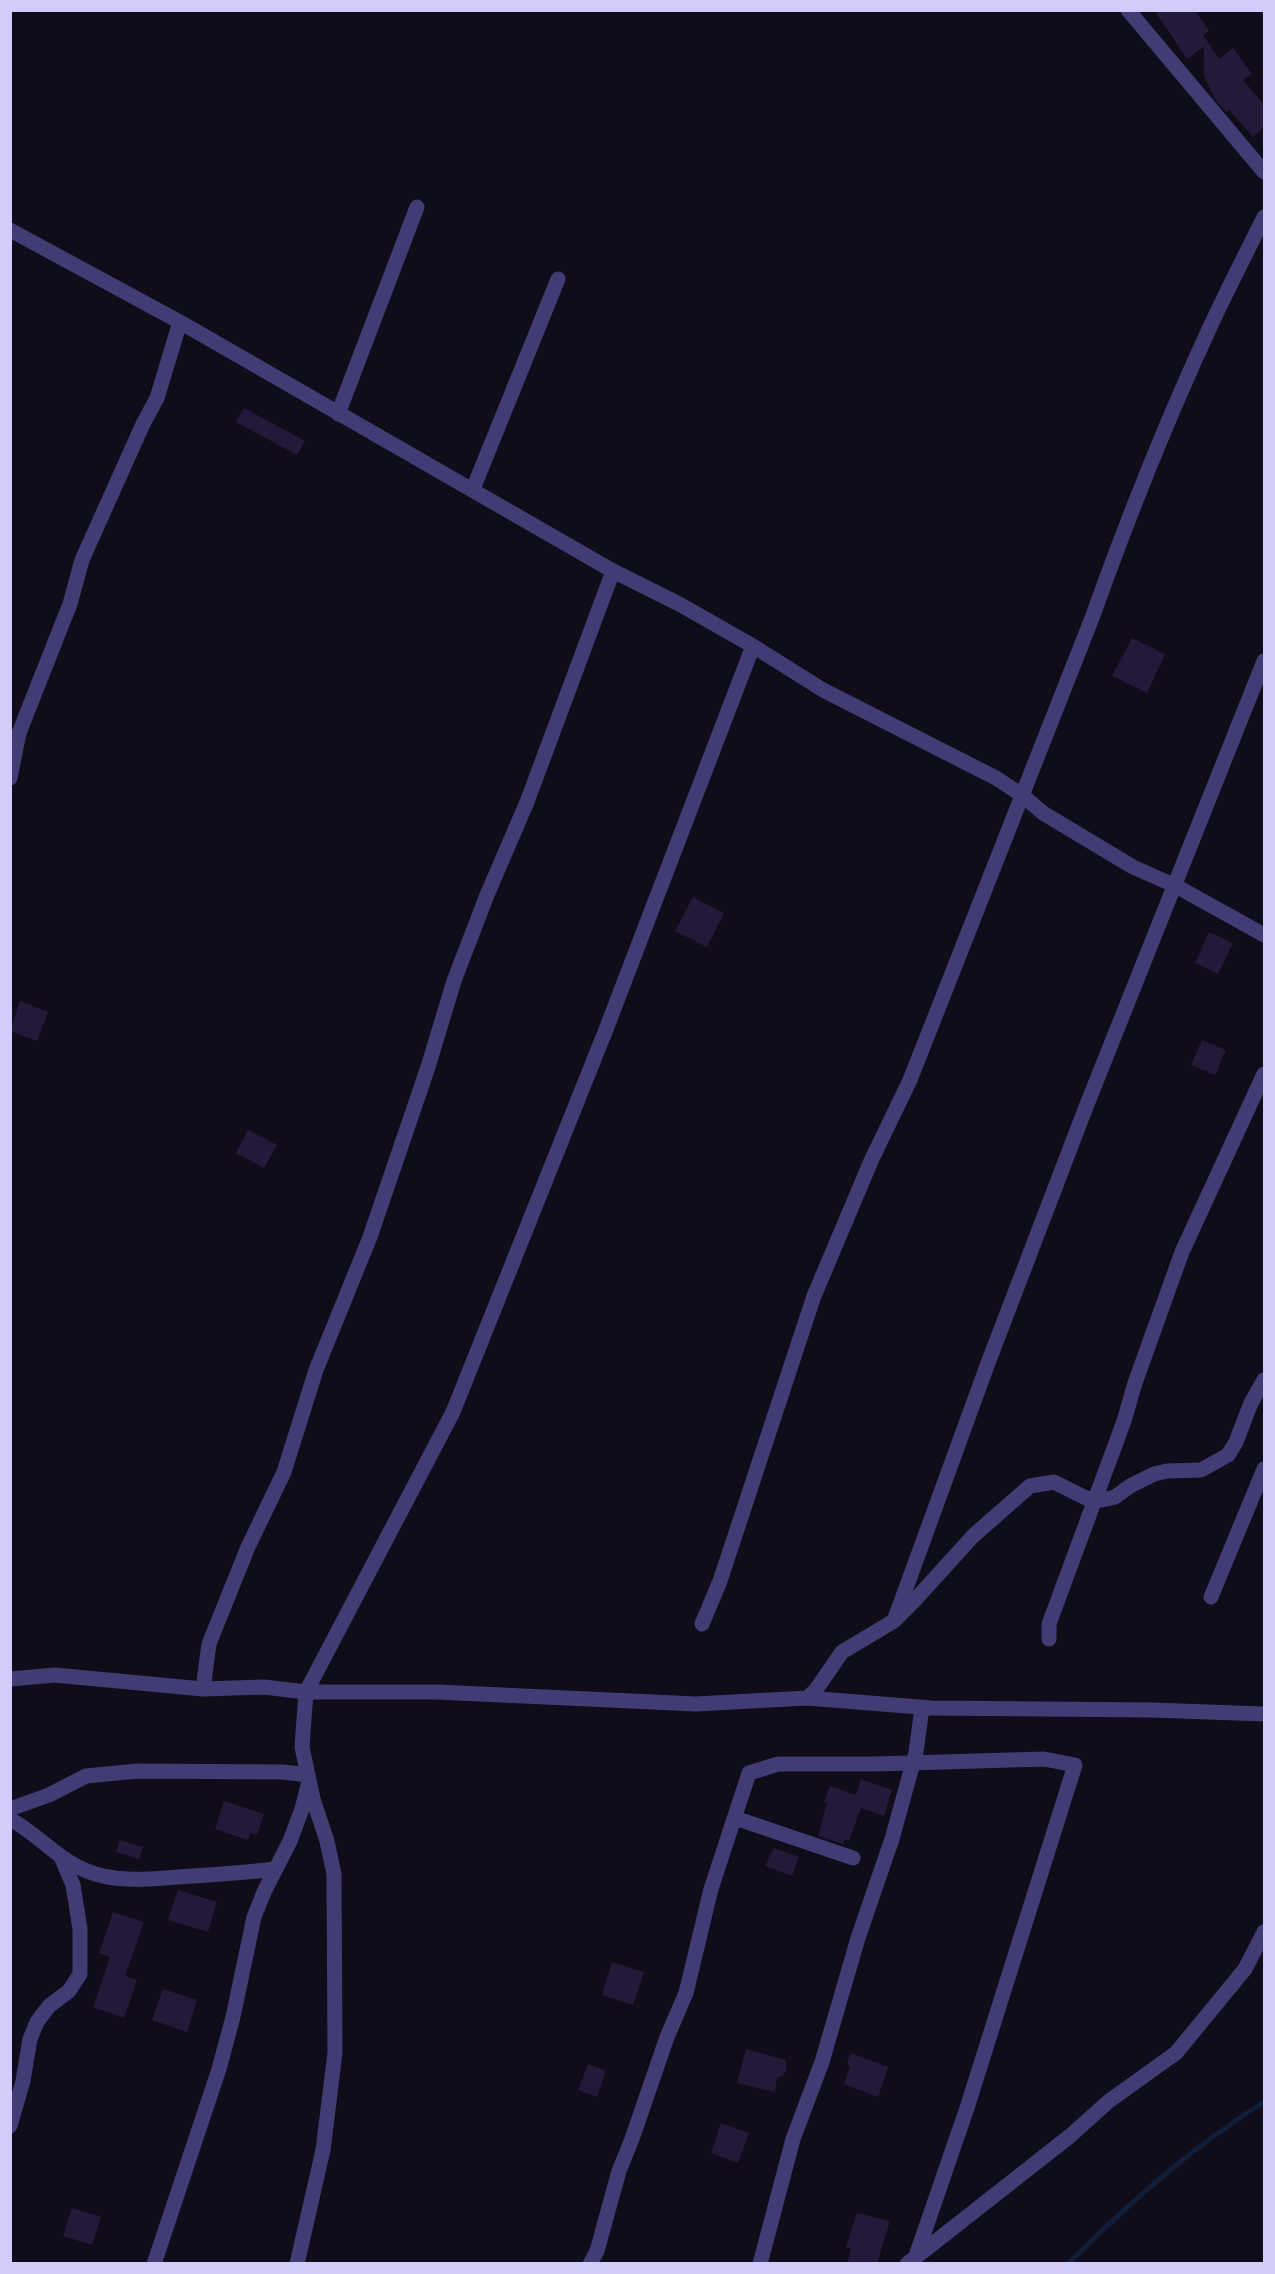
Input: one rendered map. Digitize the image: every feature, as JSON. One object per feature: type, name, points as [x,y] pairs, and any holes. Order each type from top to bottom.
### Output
[{"type":"street","points":[[1128,10],[1264,171]]},
{"type":"street","points":[[338,414],[417,207]]},
{"type":"street","points":[[702,1624],[720,1581],[814,1296],[871,1161],[910,1080],[1177,402],[1210,325],[1264,217]]},
{"type":"street","points":[[10,230],[180,322],[613,571],[681,605],[753,646],[823,690],[996,778],[1022,795],[1043,813],[1114,856],[1176,886],[1264,935]]},
{"type":"street","points":[[473,489],[558,279]]},
{"type":"street","points":[[10,778],[19,733],[70,604],[82,560],[157,398],[180,322]]},
{"type":"street","points":[[203,1689],[208,1644],[248,1547],[284,1472],[316,1370],[370,1237],[428,1067],[454,981],[487,895],[527,802],[613,571]]},
{"type":"street","points":[[297,2264],[323,2150],[335,2053],[334,1874],[302,1747],[306,1692],[453,1412],[605,1032],[753,646]]},
{"type":"street","points":[[894,1620],[1086,1107],[1264,661]]},
{"type":"street","points":[[1049,1639],[1049,1624],[1096,1499],[1182,1252],[1264,1074]]},
{"type":"street","points":[[807,1698],[815,1691],[842,1652],[894,1620],[973,1536],[1030,1486],[1054,1482],[1075,1494],[1096,1499],[1115,1497],[1130,1486],[1154,1474],[1167,1471],[1201,1470],[1228,1455],[1236,1443],[1251,1403],[1264,1380]]},
{"type":"street","points":[[1211,1597],[1264,1469]]},
{"type":"street","points":[[10,1679],[55,1675],[203,1689],[264,1687],[306,1692],[437,1692],[696,1704],[807,1698],[922,1708],[1152,1710],[1264,1714]]},
{"type":"street","points":[[760,2264],[793,2139],[822,2062],[858,1938],[892,1839],[914,1761],[922,1708]]},
{"type":"street","points":[[590,2264],[597,2251],[619,2171],[667,2037],[686,1993],[711,1889],[749,1773],[778,1764],[874,1764],[914,1761],[1044,1759],[1075,1765],[967,2108],[911,2260]]},
{"type":"street","points":[[10,1809],[49,1795],[86,1776],[136,1772],[283,1772],[309,1777]]},
{"type":"street","points":[[154,2264],[219,2068],[233,2017],[254,1917],[290,1841],[302,1809],[309,1777]]},
{"type":"street","points":[[735,1818],[852,1858]]},
{"type":"street","points":[[10,1819],[45,1843],[62,1859],[88,1872],[130,1880],[276,1869]]},
{"type":"street","points":[[10,2126],[23,2081],[30,2039],[37,2022],[49,2006],[69,1991],[80,1974],[80,1929],[73,1885],[62,1859]]},
{"type":"street","points":[[911,2260],[1070,2136],[1109,2101],[1176,2054],[1245,1969],[1264,1932]]},
{"type":"building","points":[[1154,10],[1195,10],[1209,31],[1203,35],[1219,59],[1233,48],[1252,74],[1243,80],[1264,105],[1264,127],[1253,137],[1229,110],[1226,112],[1215,99],[1204,76],[1204,47],[1187,59]]},
{"type":"building","points":[[244,408],[305,441],[297,455],[236,422]]},
{"type":"building","points":[[1132,638],[1165,654],[1147,693],[1112,676]]},
{"type":"building","points":[[693,897],[724,913],[707,947],[675,931]]},
{"type":"building","points":[[1209,932],[1233,943],[1218,974],[1195,963]]},
{"type":"building","points":[[20,1001],[48,1012],[37,1041],[10,1031]]},
{"type":"building","points":[[1202,1040],[1226,1050],[1215,1075],[1191,1065]]},
{"type":"building","points":[[248,1130],[277,1145],[264,1168],[236,1153]]},
{"type":"building","points":[[861,1779],[892,1790],[884,1816],[861,1808],[849,1841],[845,1839],[843,1844],[818,1836],[827,1803],[824,1802],[830,1786],[856,1795]]},
{"type":"building","points":[[224,1801],[264,1814],[257,1835],[250,1833],[248,1840],[215,1829]]},
{"type":"building","points":[[120,1840],[143,1847],[139,1859],[116,1852]]},
{"type":"building","points":[[774,1848],[799,1857],[792,1876],[765,1866]]},
{"type":"building","points":[[178,1890],[217,1902],[208,1932],[168,1920]]},
{"type":"building","points":[[113,1912],[144,1922],[125,1976],[137,1980],[124,2018],[93,2007],[110,1957],[99,1953]]},
{"type":"building","points":[[612,1962],[644,1972],[633,2005],[602,1995]]},
{"type":"building","points":[[163,1989],[197,2000],[187,2032],[152,2020]]},
{"type":"building","points":[[746,2049],[786,2060],[786,2070],[784,2075],[777,2078],[775,2092],[737,2083]]},
{"type":"building","points":[[851,2053],[888,2067],[878,2097],[844,2084],[850,2067],[847,2062]]},
{"type":"building","points":[[588,2064],[606,2071],[597,2097],[578,2090]]},
{"type":"building","points":[[721,2123],[749,2133],[738,2163],[711,2153]]},
{"type":"building","points":[[72,2208],[101,2217],[92,2245],[63,2236]]},
{"type":"building","points":[[857,2213],[890,2221],[877,2264],[847,2264],[851,2249],[846,2247]]},
{"type":"waterway","points":[[1262,10],[1264,14]]},
{"type":"waterway","points":[[1068,2264],[1114,2219],[1186,2157],[1264,2102]]}]
